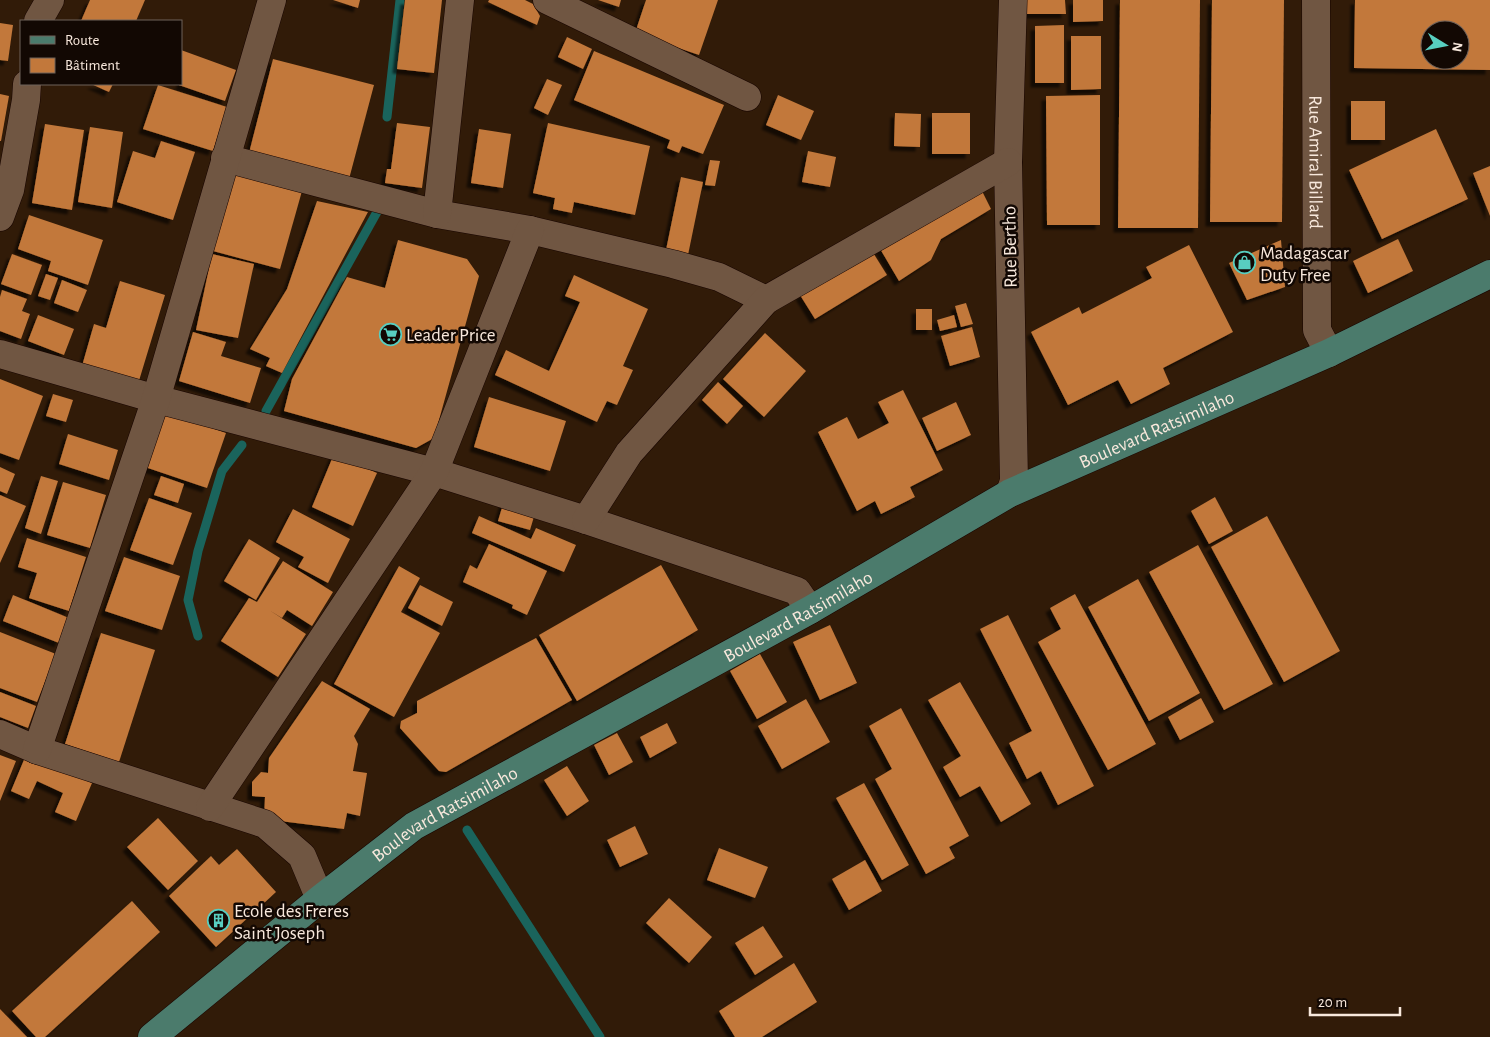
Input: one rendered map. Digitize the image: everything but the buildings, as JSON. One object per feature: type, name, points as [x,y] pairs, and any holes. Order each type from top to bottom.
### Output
[{"type":"main road","name":"Boulevard Ratsimilaho","points":[[152,1037],[320,898],[414,826],[810,610],[1010,493],[1329,353],[1490,274]]},
{"type":"street","points":[[26,0],[27,20]]},
{"type":"street","points":[[39,20],[50,0]]},
{"type":"street","points":[[37,750],[156,400],[272,0]]},
{"type":"street","points":[[437,214],[460,0]]},
{"type":"street","points":[[547,0],[747,97]]},
{"type":"street","name":"Rue Bertho","points":[[1010,493],[1014,481],[1008,162],[1013,0]]},
{"type":"street","name":"Rue Amiral Billard","points":[[1316,0],[1317,330],[1329,353]]},
{"type":"street","points":[[0,217],[10,190],[27,85]]},
{"type":"street","points":[[225,158],[437,214],[530,230],[673,264],[719,277],[766,300]]},
{"type":"street","points":[[586,520],[629,454],[766,300],[1008,162]]},
{"type":"street","points":[[210,807],[434,472],[530,230]]},
{"type":"street","points":[[0,354],[156,400],[434,472],[586,520],[797,591],[810,610]]},
{"type":"street","points":[[0,734],[37,750],[265,824],[302,856],[320,898]]},
{"type":"waterway","points":[[387,117],[400,0]]},
{"type":"waterway","points":[[266,411],[377,212]]},
{"type":"waterway","points":[[198,636],[188,600],[198,551],[222,471],[242,445]]},
{"type":"waterway","points":[[467,830],[600,1037]]},
{"type":"place","name":"Madagascar Duty Free","points":[[1244,263]]},
{"type":"place","name":"Leader Price","points":[[390,334]]},
{"type":"place","name":"Ecole des Freres Saint Joseph","points":[[218,921]]}]
